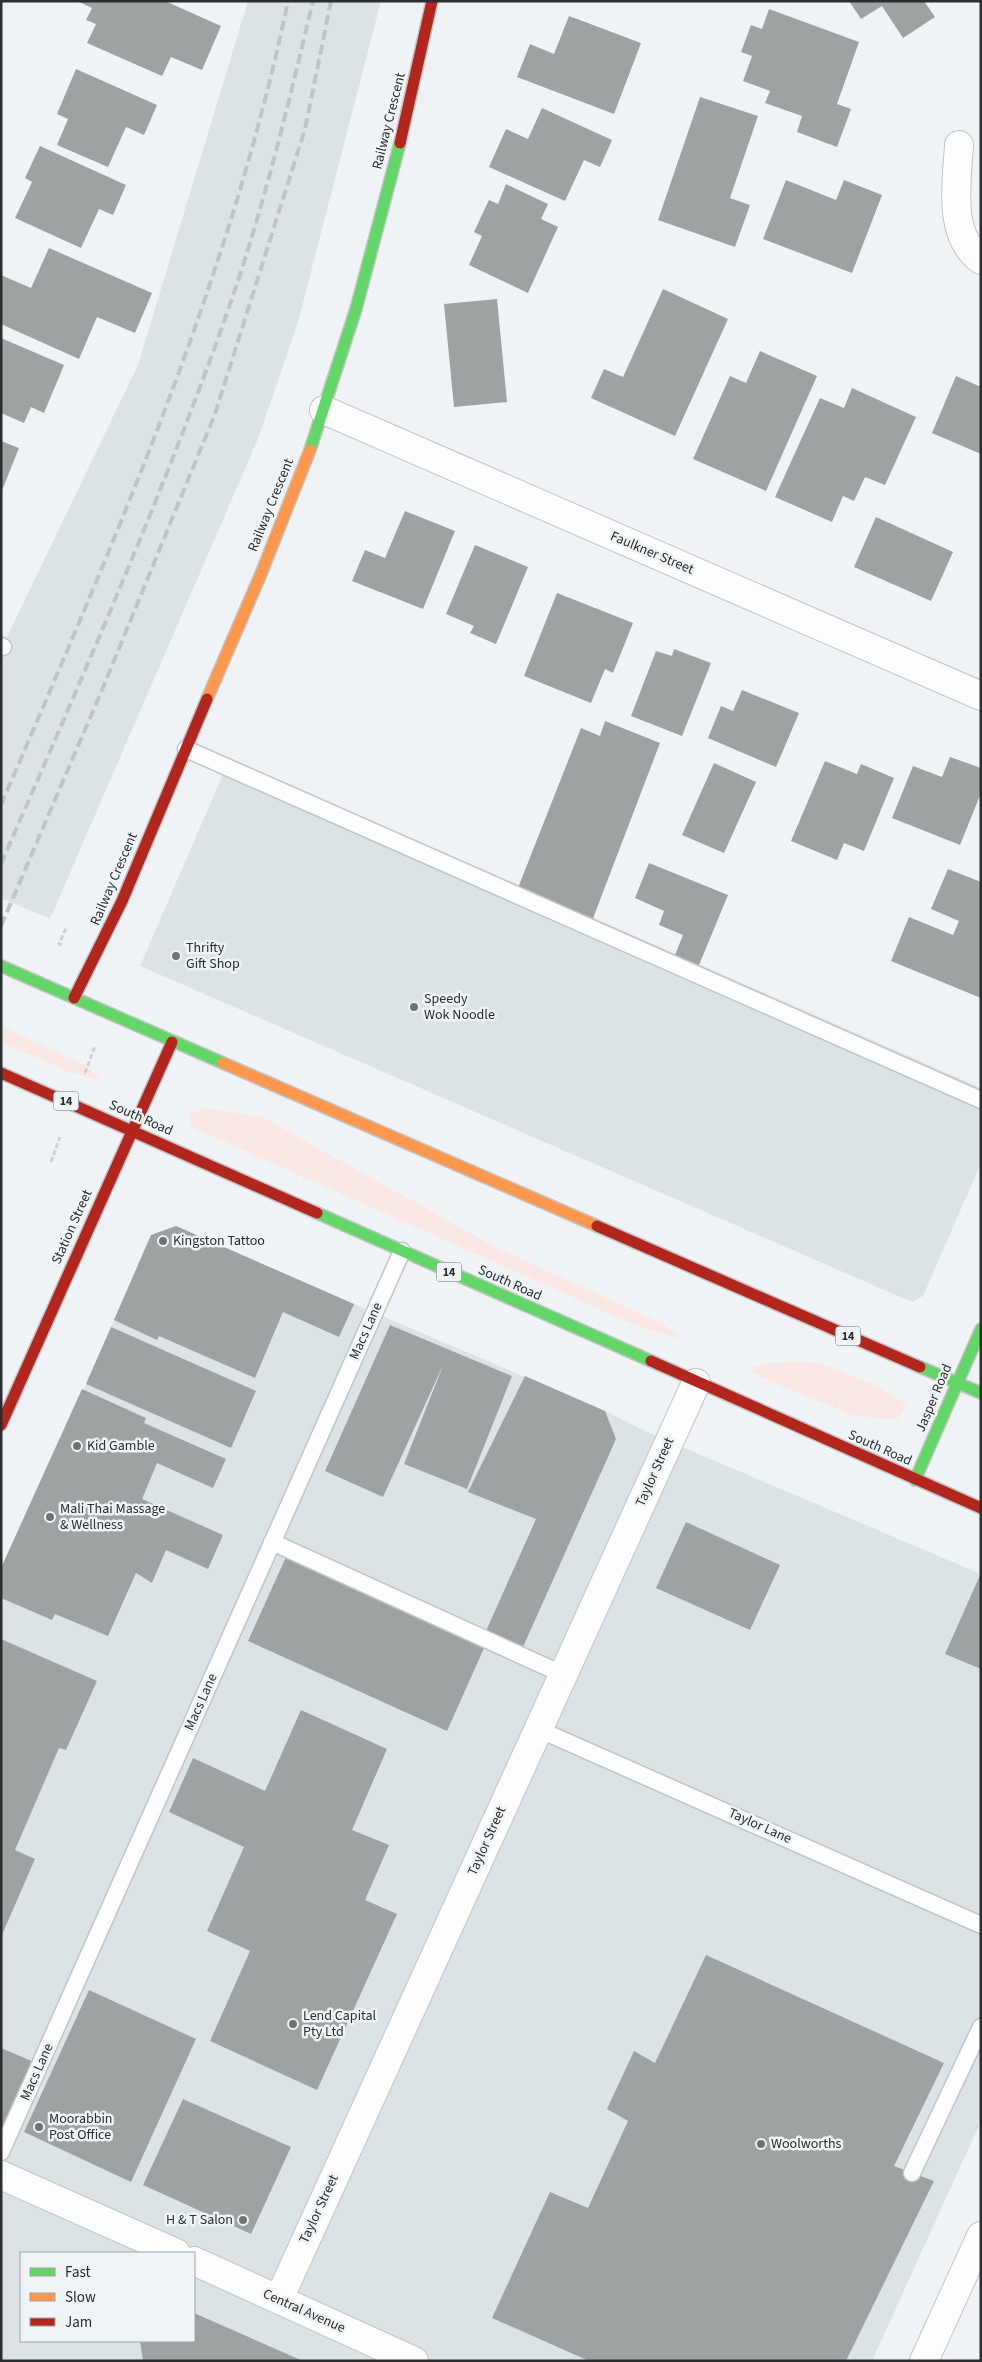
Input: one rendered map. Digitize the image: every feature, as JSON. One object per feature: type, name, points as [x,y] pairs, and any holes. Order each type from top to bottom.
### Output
[{"type":"main road","name":"Railway Crescent","points":[[74,998],[106,938],[253,592],[324,410],[352,324],[385,205],[432,1]]},
{"type":"main road","name":"14","points":[[1,966],[981,1393]]},
{"type":"main road","name":"Station Street","points":[[1,1425],[131,1130],[172,1042]]},
{"type":"main road","name":"South Road","points":[[1,1072],[696,1383],[981,1508]]},
{"type":"main road","name":"Jasper Road","points":[[916,1480],[981,1329]]},
{"type":"street","points":[[959,145],[958,217],[963,237],[971,252],[981,260]]},
{"type":"street","name":"Faulkner Street","points":[[324,410],[981,696]]},
{"type":"street","name":"Taylor Street","points":[[279,2299],[696,1383]]},
{"type":"street","points":[[1,2175],[174,2252]]},
{"type":"street","points":[[924,2361],[981,2236]]},
{"type":"street","name":"Central Avenue","points":[[195,2261],[414,2361]]},
{"type":"lane","points":[[186,748],[981,1100]]},
{"type":"lane","name":"Macs Lane","points":[[1,2152],[402,1251]]},
{"type":"lane","points":[[272,1542],[562,1674]]},
{"type":"lane","name":"Taylor Lane","points":[[538,1729],[981,1925]]},
{"type":"lane","points":[[912,2172],[981,2026]]},
{"type":"shaded area","points":[[248,1],[381,1],[298,322],[258,439],[50,919],[1,898],[1,635],[7,637],[138,365]]},
{"type":"shaded area","points":[[230,758],[981,1088],[981,1163],[923,1296],[912,1302],[140,966]]},
{"type":"shaded area","points":[[1,1026],[86,1066],[98,1076],[96,1080],[62,1069],[1,1042]]},
{"type":"shaded area","points":[[203,1108],[262,1117],[497,1248],[663,1324],[679,1336],[676,1338],[635,1325],[192,1127],[189,1115]]},
{"type":"shaded area","points":[[176,1226],[605,1411],[647,1432],[981,1574],[981,2121],[872,2361],[1,2361],[1,1568],[86,1384],[151,1235]]},
{"type":"shaded area","points":[[804,1362],[824,1365],[878,1387],[900,1400],[906,1406],[899,1418],[885,1419],[851,1415],[752,1373],[754,1367],[768,1363]]},
{"type":"building","points":[[77,1],[165,1],[221,26],[202,70],[171,57],[162,76],[87,43],[96,24],[86,20],[92,8]]},
{"type":"building","points":[[849,1],[924,1],[935,17],[903,38],[882,6],[861,19]]},
{"type":"building","points":[[769,9],[859,42],[837,104],[851,109],[837,147],[797,132],[802,116],[765,103],[770,91],[743,81],[752,56],[741,52],[751,25],[762,29]]},
{"type":"building","points":[[569,16],[641,43],[614,114],[517,77],[530,44],[554,54]]},
{"type":"building","points":[[76,69],[157,105],[144,135],[126,127],[108,167],[57,145],[68,119],[57,114]]},
{"type":"building","points":[[700,97],[758,116],[730,198],[750,205],[735,247],[658,220]]},
{"type":"building","points":[[542,108],[612,140],[600,167],[584,160],[565,201],[489,167],[506,129],[528,139]]},
{"type":"building","points":[[40,146],[126,185],[113,215],[99,209],[81,248],[15,218],[32,182],[25,178]]},
{"type":"building","points":[[786,180],[836,200],[844,180],[882,195],[852,273],[763,239]]},
{"type":"building","points":[[506,184],[548,204],[541,219],[558,227],[528,293],[469,265],[482,236],[474,232],[489,200],[498,204]]},
{"type":"building","points":[[49,248],[152,293],[135,333],[97,317],[79,359],[1,324],[1,275],[31,288]]},
{"type":"building","points":[[663,289],[728,319],[675,436],[591,398],[604,369],[623,377]]},
{"type":"building","points":[[497,299],[507,402],[454,407],[444,304]]},
{"type":"building","points":[[1,338],[64,365],[44,413],[31,407],[24,423],[1,413]]},
{"type":"building","points":[[760,351],[817,376],[766,491],[693,459],[730,376],[746,383]]},
{"type":"building","points":[[956,376],[981,387],[981,454],[932,433]]},
{"type":"building","points":[[852,388],[916,417],[885,485],[865,477],[854,501],[843,496],[832,522],[775,497],[820,398],[844,408]]},
{"type":"building","points":[[1,441],[19,448],[1,493]]},
{"type":"building","points":[[405,511],[455,531],[423,609],[352,581],[365,550],[385,558]]},
{"type":"building","points":[[876,517],[953,552],[931,601],[854,567]]},
{"type":"building","points":[[475,545],[528,567],[496,644],[470,633],[474,626],[446,614]]},
{"type":"building","points":[[557,593],[633,623],[613,673],[605,669],[591,703],[524,676]]},
{"type":"building","points":[[674,649],[711,663],[682,736],[631,716],[656,651],[672,656]]},
{"type":"building","points":[[742,690],[799,713],[776,767],[708,738],[721,706],[733,711]]},
{"type":"building","points":[[605,721],[660,743],[592,921],[516,893],[581,728],[600,736]]},
{"type":"building","points":[[950,757],[981,768],[981,793],[960,845],[892,818],[913,766],[942,777]]},
{"type":"building","points":[[825,761],[857,774],[861,764],[894,778],[864,851],[844,843],[837,860],[791,841]]},
{"type":"building","points":[[714,763],[756,782],[724,853],[682,835]]},
{"type":"building","points":[[649,863],[728,895],[699,965],[675,955],[683,935],[659,925],[664,911],[635,898]]},
{"type":"building","points":[[948,869],[981,882],[981,998],[891,961],[909,917],[953,935],[959,921],[931,909]]},
{"type":"building","points":[[176,1226],[354,1304],[339,1337],[283,1312],[255,1378],[159,1336],[157,1340],[114,1320],[151,1235]]},
{"type":"building","points":[[390,1325],[512,1376],[467,1489],[404,1464],[444,1363],[383,1497],[325,1471]]},
{"type":"building","points":[[111,1327],[256,1391],[231,1448],[86,1384]]},
{"type":"building","points":[[525,1376],[605,1411],[616,1439],[523,1647],[486,1631],[536,1519],[468,1492]]},
{"type":"building","points":[[82,1389],[146,1418],[144,1423],[226,1459],[213,1488],[157,1463],[142,1499],[223,1535],[208,1569],[166,1550],[152,1583],[136,1573],[108,1636],[55,1614],[52,1620],[1,1598],[1,1568]]},
{"type":"building","points":[[686,1522],[780,1565],[750,1630],[656,1588]]},
{"type":"building","points":[[286,1557],[485,1646],[447,1731],[248,1641]]},
{"type":"building","points":[[981,1573],[981,1669],[945,1654]]},
{"type":"building","points":[[1,1639],[97,1681],[66,1750],[59,1748],[15,1850],[35,1859],[1,1937]]},
{"type":"building","points":[[301,1710],[387,1749],[352,1830],[389,1845],[365,1900],[397,1914],[317,2090],[210,2041],[250,1951],[207,1931],[244,1847],[169,1812],[193,1758],[265,1791]]},
{"type":"building","name":"Woolworths","points":[[706,1955],[944,2063],[894,2166],[934,2181],[846,2361],[589,2361],[492,2318],[550,2192],[588,2208],[628,2121],[607,2109],[634,2051],[655,2063]]},
{"type":"building","points":[[89,1990],[196,2039],[131,2182],[24,2132]]},
{"type":"building","points":[[1,2048],[34,2062],[4,2130],[1,2129]]},
{"type":"building","points":[[183,2099],[291,2147],[251,2234],[143,2185]]},
{"type":"building","points":[[195,2313],[303,2361],[143,2361],[140,2342],[195,2342]]},
{"type":"railway","points":[[1,805],[126,510],[201,310],[234,208],[264,105],[288,1]]},
{"type":"railway","points":[[1,864],[90,659],[202,383],[252,236],[284,119],[313,1]]},
{"type":"railway","points":[[1,926],[102,690],[215,414],[305,129],[331,1]]},
{"type":"traffic: fast","points":[[310,450],[356,309],[400,143]]},
{"type":"traffic: fast","points":[[1,966],[223,1063]]},
{"type":"traffic: fast","points":[[317,1213],[651,1361]]},
{"type":"traffic: fast","points":[[915,1480],[981,1329]]},
{"type":"traffic: fast","points":[[920,1367],[981,1393]]},
{"type":"traffic: slow","points":[[207,699],[261,574],[310,450]]},
{"type":"traffic: slow","points":[[223,1063],[597,1226]]},
{"type":"traffic: jam","points":[[400,143],[432,1]]},
{"type":"traffic: jam","points":[[74,998],[122,901],[207,699]]},
{"type":"traffic: jam","points":[[1,1425],[172,1042]]},
{"type":"traffic: jam","points":[[1,1073],[317,1213]]},
{"type":"traffic: jam","points":[[597,1226],[920,1367]]},
{"type":"traffic: jam","points":[[651,1361],[981,1508]]},
{"type":"place","name":"Thrifty Gift Shop","points":[[176,956]]},
{"type":"place","name":"Speedy Wok Noodle","points":[[414,1007]]},
{"type":"place","name":"Kingston Tattoo","points":[[163,1241]]},
{"type":"place","name":"Kid Gamble","points":[[77,1446]]},
{"type":"place","name":"Mali Thai Massage & Wellness","points":[[50,1517]]},
{"type":"place","name":"Lend Capital Pty Ltd","points":[[293,2024]]},
{"type":"place","name":"Moorabbin Post Office","points":[[39,2127]]},
{"type":"place","name":"Woolworths","points":[[761,2144]]},
{"type":"place","name":"H & T Salon","points":[[243,2220]]}]
